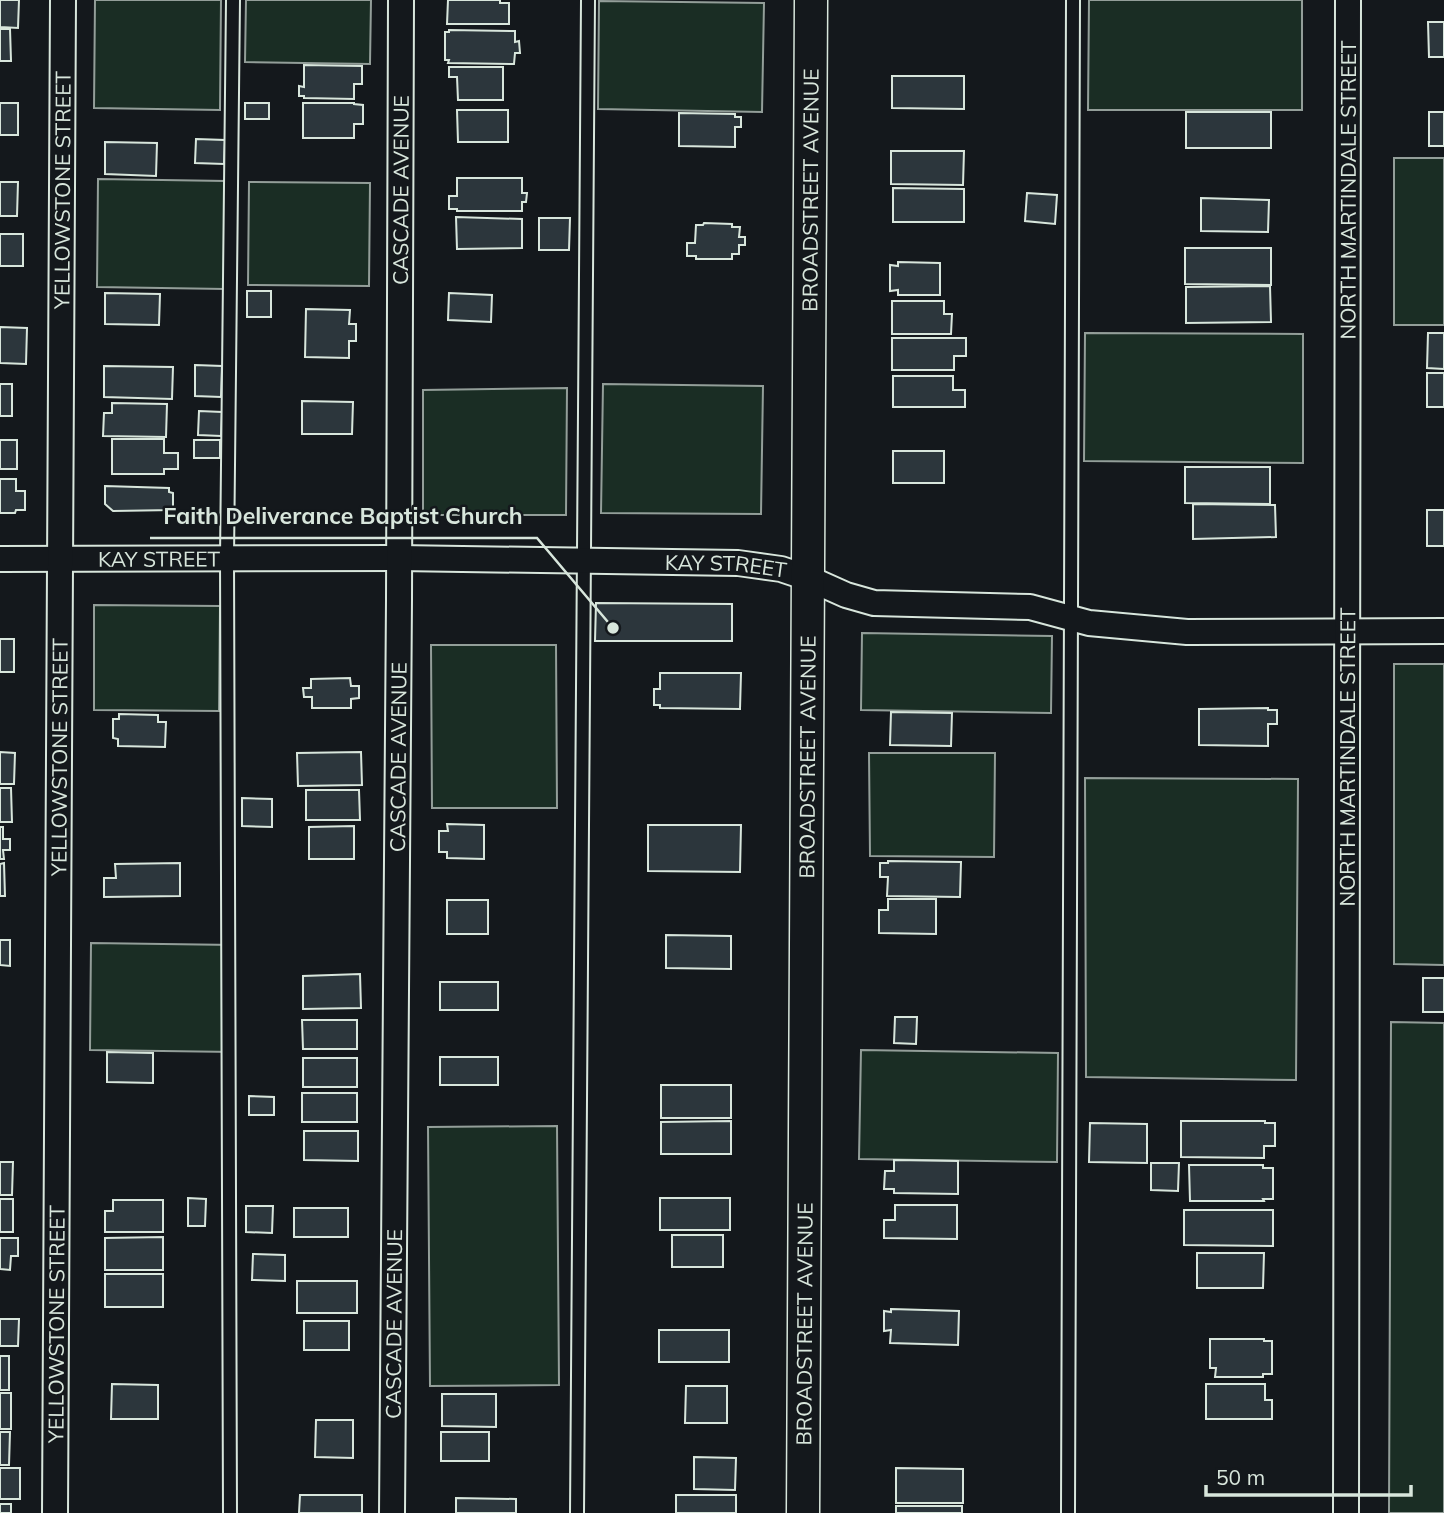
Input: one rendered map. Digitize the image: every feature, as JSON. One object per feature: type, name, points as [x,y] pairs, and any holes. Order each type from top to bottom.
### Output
[{"type":"street","name":"YELLOWSTONE STREET","points":[[55,1513],[64,0]]},
{"type":"street","name":"CASCADE AVENUE","points":[[392,1513],[401,0]]},
{"type":"street","name":"BROADSTREET AVENUE","points":[[803,1513],[811,0]]},
{"type":"street","name":"NORTH MARTINDALE STREET","points":[[1346,1513],[1348,0]]},
{"type":"street","name":"KAY STREET","points":[[0,559],[399,558],[738,563],[781,569],[846,595],[874,603],[1009,605],[1030,607],[1089,623],[1187,632],[1444,631]]},
{"type":"lane","points":[[230,1513],[228,558],[233,0]]},
{"type":"lane","points":[[577,1513],[588,0]]},
{"type":"lane","points":[[1068,1513],[1073,0]]},
{"type":"green space","points":[[95,0],[221,0],[220,110],[94,108]]},
{"type":"green space","points":[[246,0],[371,0],[370,64],[245,62]]},
{"type":"green space","points":[[1089,0],[1302,0],[1302,110],[1088,110]]},
{"type":"green space","points":[[599,1],[764,3],[762,112],[598,109]]},
{"type":"green space","points":[[1394,158],[1444,158],[1444,325],[1394,325]]},
{"type":"green space","points":[[98,179],[226,181],[225,289],[97,287]]},
{"type":"green space","points":[[249,182],[370,183],[369,286],[248,285]]},
{"type":"green space","points":[[1085,333],[1303,334],[1303,463],[1084,461]]},
{"type":"green space","points":[[603,384],[763,386],[761,514],[601,513]]},
{"type":"green space","points":[[567,388],[566,515],[423,515],[423,390]]},
{"type":"green space","points":[[94,605],[220,606],[219,711],[94,710]]},
{"type":"green space","points":[[862,633],[1052,636],[1051,713],[861,710]]},
{"type":"green space","points":[[431,645],[556,645],[557,808],[432,808]]},
{"type":"green space","points":[[1394,664],[1444,664],[1444,965],[1394,964]]},
{"type":"green space","points":[[869,753],[995,753],[994,857],[870,856]]},
{"type":"green space","points":[[1085,778],[1298,779],[1296,1080],[1086,1077]]},
{"type":"green space","points":[[91,943],[235,945],[234,1052],[90,1050]]},
{"type":"green space","points":[[1391,1022],[1444,1023],[1444,1513],[1389,1513]]},
{"type":"green space","points":[[861,1050],[1058,1053],[1057,1162],[859,1159]]},
{"type":"green space","points":[[557,1126],[559,1385],[430,1386],[428,1127]]},
{"type":"building","points":[[0,0],[19,0],[18,28],[0,27]]},
{"type":"building","points":[[448,0],[500,0],[500,3],[509,3],[509,24],[447,24]]},
{"type":"building","points":[[1428,22],[1444,22],[1444,57],[1429,57]]},
{"type":"building","points":[[0,29],[10,29],[11,61],[0,61]]},
{"type":"building","points":[[515,31],[515,42],[519,41],[520,53],[515,53],[514,64],[448,63],[449,60],[445,60],[445,32]]},
{"type":"building","points":[[304,65],[362,66],[362,84],[354,84],[354,99],[304,98],[299,96],[299,86],[304,87]]},
{"type":"building","points":[[449,67],[503,67],[503,100],[458,100],[457,77],[449,77]]},
{"type":"building","points":[[892,76],[964,76],[964,109],[892,108]]},
{"type":"building","points":[[0,103],[18,103],[18,135],[0,135]]},
{"type":"building","points":[[245,103],[269,103],[269,119],[245,119]]},
{"type":"building","points":[[303,103],[363,105],[363,124],[354,124],[354,138],[303,138]]},
{"type":"building","points":[[457,110],[508,110],[508,142],[458,142]]},
{"type":"building","points":[[1186,112],[1271,112],[1271,148],[1186,148]]},
{"type":"building","points":[[1429,112],[1444,112],[1444,146],[1429,146]]},
{"type":"building","points":[[679,113],[735,114],[735,117],[741,117],[741,127],[735,127],[735,147],[679,146]]},
{"type":"building","points":[[196,139],[225,140],[224,164],[195,163]]},
{"type":"building","points":[[105,142],[157,143],[156,176],[105,174]]},
{"type":"building","points":[[891,151],[964,151],[963,185],[891,184]]},
{"type":"building","points":[[457,178],[522,178],[522,193],[527,193],[526,202],[522,202],[522,211],[449,209],[449,196],[457,196]]},
{"type":"building","points":[[0,182],[18,182],[17,216],[0,216]]},
{"type":"building","points":[[893,188],[964,189],[964,222],[893,222]]},
{"type":"building","points":[[1027,193],[1057,195],[1055,224],[1025,221]]},
{"type":"building","points":[[1201,198],[1269,200],[1268,232],[1201,231]]},
{"type":"building","points":[[456,217],[522,219],[522,248],[457,249]]},
{"type":"building","points":[[539,218],[570,218],[569,250],[539,250]]},
{"type":"building","points":[[704,223],[740,227],[739,237],[745,237],[745,245],[739,245],[739,254],[732,254],[732,259],[696,259],[696,256],[687,256],[687,243],[695,243],[696,225]]},
{"type":"building","points":[[0,234],[23,234],[23,266],[0,266]]},
{"type":"building","points":[[1185,248],[1271,248],[1271,285],[1185,284]]},
{"type":"building","points":[[898,262],[940,263],[940,295],[898,295],[898,290],[890,291],[890,265],[898,266]]},
{"type":"building","points":[[1270,286],[1271,322],[1186,323],[1186,287]]},
{"type":"building","points":[[247,291],[271,291],[271,317],[247,317]]},
{"type":"building","points":[[105,293],[160,294],[159,325],[105,324]]},
{"type":"building","points":[[449,293],[492,295],[491,322],[448,320]]},
{"type":"building","points":[[892,301],[944,301],[944,314],[952,314],[951,334],[892,334]]},
{"type":"building","points":[[306,309],[350,310],[349,324],[356,324],[356,341],[349,341],[349,358],[305,357]]},
{"type":"building","points":[[0,327],[27,328],[26,364],[0,363]]},
{"type":"building","points":[[1428,333],[1444,333],[1444,369],[1427,368]]},
{"type":"building","points":[[892,338],[966,338],[966,356],[954,356],[954,370],[892,370]]},
{"type":"building","points":[[195,365],[222,366],[221,397],[195,396]]},
{"type":"building","points":[[104,366],[173,367],[172,399],[104,397]]},
{"type":"building","points":[[1427,373],[1444,373],[1444,407],[1427,407]]},
{"type":"building","points":[[893,376],[953,376],[953,390],[965,390],[965,407],[893,407]]},
{"type":"building","points":[[0,384],[12,384],[12,416],[0,416]]},
{"type":"building","points":[[302,401],[353,402],[352,434],[302,434]]},
{"type":"building","points":[[112,403],[167,404],[166,437],[103,436],[104,413],[112,413]]},
{"type":"building","points":[[199,411],[222,412],[221,436],[198,435]]},
{"type":"building","points":[[112,439],[164,439],[164,453],[178,453],[178,469],[164,469],[164,474],[112,474]]},
{"type":"building","points":[[0,440],[17,440],[17,469],[0,469]]},
{"type":"building","points":[[194,440],[220,440],[220,458],[194,458]]},
{"type":"building","points":[[893,451],[944,451],[944,483],[893,483]]},
{"type":"building","points":[[1185,467],[1270,467],[1270,504],[1185,503]]},
{"type":"building","points":[[0,479],[16,479],[16,491],[25,491],[25,510],[0,513]]},
{"type":"building","points":[[105,486],[169,488],[169,492],[173,493],[173,510],[113,511],[105,504]]},
{"type":"building","points":[[1193,504],[1275,505],[1276,537],[1193,539]]},
{"type":"building","points":[[1427,510],[1444,510],[1444,546],[1427,546]]},
{"type":"building","points":[[596,603],[732,604],[732,641],[595,641]]},
{"type":"building","points":[[0,639],[14,639],[14,672],[0,672]]},
{"type":"building","points":[[660,673],[741,673],[740,709],[660,708],[660,705],[654,705],[654,689],[660,689]]},
{"type":"building","points":[[350,678],[351,686],[359,686],[359,698],[351,699],[351,708],[312,708],[312,697],[304,697],[303,688],[311,688],[311,679]]},
{"type":"building","points":[[1199,709],[1277,710],[1277,724],[1268,724],[1268,746],[1199,745]]},
{"type":"building","points":[[891,712],[952,713],[951,746],[890,745]]},
{"type":"building","points":[[119,714],[158,715],[158,722],[166,722],[165,747],[118,746],[118,739],[113,738],[113,719],[119,719]]},
{"type":"building","points":[[0,752],[15,753],[14,784],[0,784]]},
{"type":"building","points":[[361,752],[362,785],[298,786],[297,753]]},
{"type":"building","points":[[0,788],[11,788],[12,822],[0,822]]},
{"type":"building","points":[[306,790],[359,790],[360,820],[306,820]]},
{"type":"building","points":[[242,798],[272,799],[272,827],[242,826]]},
{"type":"building","points":[[447,824],[484,825],[484,859],[447,858],[447,852],[439,852],[439,831],[448,831]]},
{"type":"building","points":[[648,825],[741,825],[740,872],[648,871]]},
{"type":"building","points":[[354,826],[354,859],[309,859],[309,827]]},
{"type":"building","points":[[0,827],[3,827],[3,839],[10,839],[10,850],[3,850],[4,859],[0,859]]},
{"type":"building","points":[[961,862],[960,897],[887,896],[888,877],[880,877],[880,863]]},
{"type":"building","points":[[4,863],[5,896],[0,896],[0,864]]},
{"type":"building","points":[[180,863],[180,896],[104,897],[104,878],[116,878],[115,864]]},
{"type":"building","points":[[888,899],[936,899],[936,934],[879,933],[879,910],[888,910]]},
{"type":"building","points":[[447,900],[488,900],[488,934],[447,934]]},
{"type":"building","points":[[666,935],[731,936],[731,969],[666,968]]},
{"type":"building","points":[[0,940],[10,940],[10,966],[0,965]]},
{"type":"building","points":[[360,974],[361,1008],[303,1009],[303,976]]},
{"type":"building","points":[[1423,978],[1444,978],[1444,1012],[1423,1012]]},
{"type":"building","points":[[440,982],[498,982],[498,1010],[440,1010]]},
{"type":"building","points":[[895,1017],[917,1017],[916,1044],[894,1043]]},
{"type":"building","points":[[302,1020],[357,1020],[357,1049],[303,1049]]},
{"type":"building","points":[[107,1052],[153,1053],[153,1083],[107,1082]]},
{"type":"building","points":[[440,1057],[498,1057],[498,1085],[440,1085]]},
{"type":"building","points":[[303,1058],[357,1058],[357,1087],[303,1087]]},
{"type":"building","points":[[661,1085],[731,1085],[731,1118],[661,1118]]},
{"type":"building","points":[[302,1093],[357,1093],[357,1122],[302,1122]]},
{"type":"building","points":[[249,1096],[274,1097],[274,1115],[249,1115]]},
{"type":"building","points":[[731,1121],[731,1154],[661,1154],[661,1122]]},
{"type":"building","points":[[1181,1121],[1275,1123],[1275,1146],[1264,1146],[1264,1158],[1181,1157]]},
{"type":"building","points":[[1090,1123],[1147,1124],[1147,1163],[1089,1162]]},
{"type":"building","points":[[304,1131],[358,1131],[358,1161],[304,1160]]},
{"type":"building","points":[[894,1160],[958,1161],[958,1194],[894,1193],[894,1189],[884,1189],[885,1171],[894,1171]]},
{"type":"building","points":[[0,1162],[13,1162],[12,1195],[0,1195]]},
{"type":"building","points":[[1151,1163],[1179,1163],[1178,1191],[1151,1190]]},
{"type":"building","points":[[1189,1165],[1263,1165],[1263,1168],[1273,1168],[1273,1199],[1190,1201]]},
{"type":"building","points":[[188,1198],[206,1199],[205,1226],[188,1226]]},
{"type":"building","points":[[660,1198],[730,1198],[730,1230],[660,1230]]},
{"type":"building","points":[[0,1199],[13,1199],[13,1232],[0,1232]]},
{"type":"building","points":[[113,1200],[163,1200],[163,1232],[105,1232],[105,1211],[113,1211]]},
{"type":"building","points":[[895,1205],[957,1205],[957,1239],[884,1238],[884,1220],[895,1220]]},
{"type":"building","points":[[246,1206],[273,1206],[272,1233],[246,1232]]},
{"type":"building","points":[[294,1208],[348,1208],[348,1237],[294,1237]]},
{"type":"building","points":[[1184,1210],[1273,1210],[1273,1246],[1184,1245]]},
{"type":"building","points":[[672,1235],[723,1235],[723,1267],[672,1267]]},
{"type":"building","points":[[163,1237],[163,1270],[105,1270],[105,1238]]},
{"type":"building","points":[[0,1238],[18,1238],[18,1256],[11,1256],[10,1270],[0,1269]]},
{"type":"building","points":[[1197,1253],[1264,1253],[1263,1288],[1197,1288]]},
{"type":"building","points":[[253,1254],[285,1255],[285,1281],[252,1280]]},
{"type":"building","points":[[105,1274],[163,1274],[163,1307],[105,1307]]},
{"type":"building","points":[[297,1281],[357,1281],[357,1313],[297,1313]]},
{"type":"building","points":[[891,1309],[959,1311],[958,1345],[890,1343],[891,1330],[884,1331],[884,1311],[891,1312]]},
{"type":"building","points":[[0,1319],[19,1319],[18,1346],[0,1346]]},
{"type":"building","points":[[304,1321],[349,1321],[349,1350],[304,1350]]},
{"type":"building","points":[[659,1330],[729,1330],[729,1362],[659,1362]]},
{"type":"building","points":[[1210,1339],[1272,1341],[1272,1374],[1263,1374],[1263,1377],[1215,1377],[1216,1368],[1210,1368]]},
{"type":"building","points":[[0,1356],[9,1356],[9,1390],[0,1390]]},
{"type":"building","points":[[112,1384],[158,1385],[158,1419],[111,1419]]},
{"type":"building","points":[[1206,1384],[1265,1384],[1265,1400],[1272,1400],[1272,1419],[1206,1419]]},
{"type":"building","points":[[686,1386],[727,1386],[727,1423],[685,1423]]},
{"type":"building","points":[[0,1393],[11,1393],[11,1429],[0,1429]]},
{"type":"building","points":[[442,1394],[496,1394],[496,1427],[442,1426]]},
{"type":"building","points":[[316,1420],[353,1420],[353,1458],[315,1457]]},
{"type":"building","points":[[0,1432],[10,1432],[9,1465],[0,1465]]},
{"type":"building","points":[[441,1432],[489,1432],[489,1461],[441,1461]]},
{"type":"building","points":[[694,1457],[736,1458],[735,1490],[694,1489]]},
{"type":"building","points":[[0,1468],[20,1468],[20,1499],[0,1499]]},
{"type":"building","points":[[896,1468],[963,1469],[963,1503],[896,1503]]},
{"type":"building","points":[[300,1495],[362,1495],[362,1513],[299,1513]]},
{"type":"building","points":[[676,1495],[736,1495],[736,1513],[676,1513]]},
{"type":"building","points":[[456,1498],[516,1499],[516,1513],[456,1513]]},
{"type":"building","points":[[0,1504],[11,1504],[11,1513],[0,1513]]},
{"type":"building","points":[[896,1506],[962,1506],[962,1513],[896,1513]]},
{"type":"place","name":"Faith Deliverance Baptist Church","points":[[613,628]]}]
